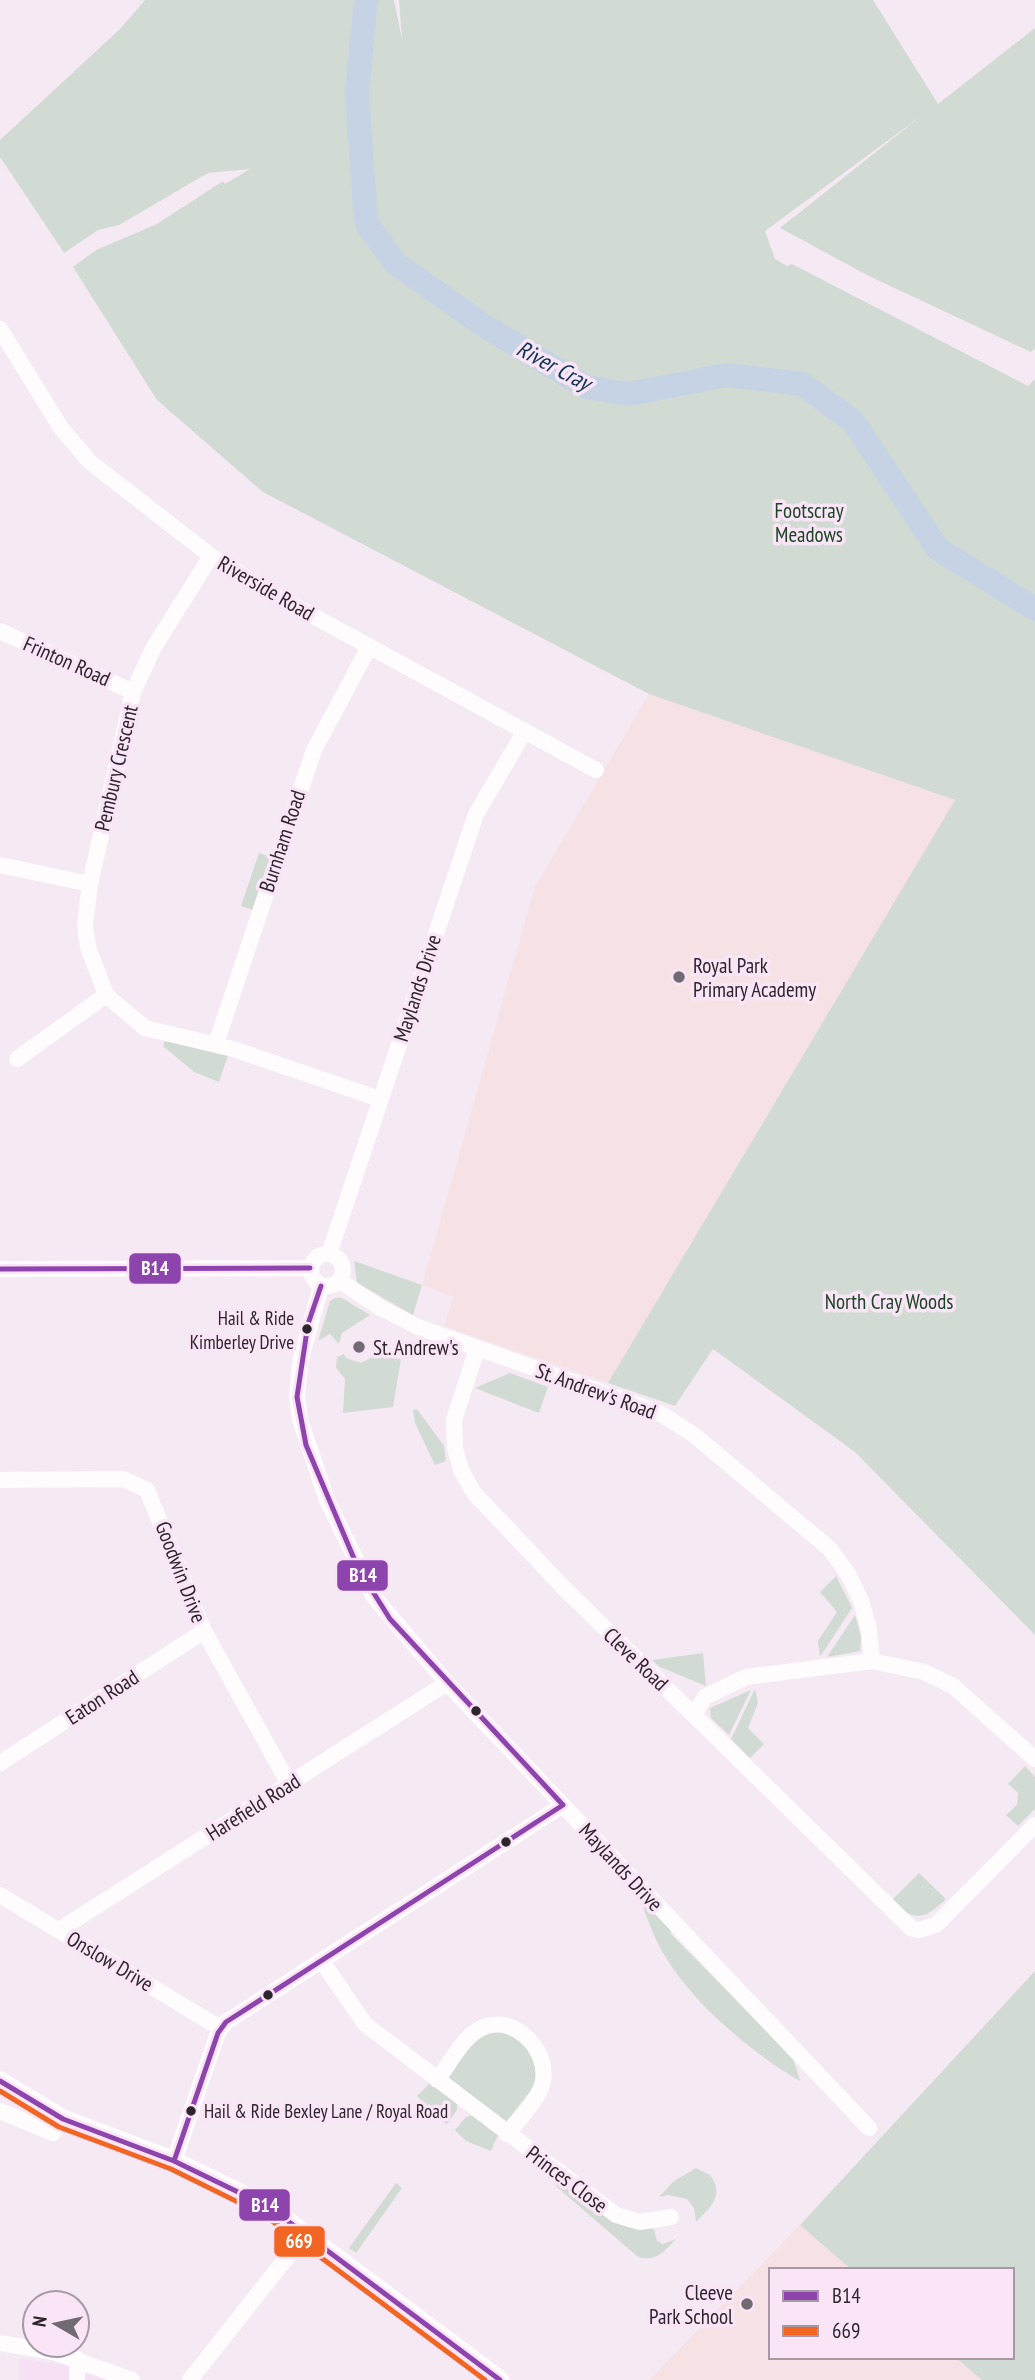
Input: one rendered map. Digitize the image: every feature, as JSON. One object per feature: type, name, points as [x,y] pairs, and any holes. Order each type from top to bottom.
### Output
[{"type":"street","name":"Riverside Road","points":[[0,329],[61,428],[90,463],[211,556],[369,647],[596,771]]},
{"type":"street","name":"Pembury Crescent","points":[[211,556],[154,647],[133,692],[90,884],[85,925],[88,947],[106,995],[145,1028],[216,1044],[380,1099]]},
{"type":"street","name":"Frinton Road","points":[[0,631],[133,692]]},
{"type":"street","name":"Burnham Road","points":[[216,1044],[314,750],[369,647]]},
{"type":"street","name":"Maylands Drive","points":[[329,1254],[475,814],[525,731]]},
{"type":"street","points":[[0,865],[90,884]]},
{"type":"street","points":[[17,1059],[106,995]]},
{"type":"street","points":[[329,1254],[340,1260],[344,1271],[340,1281],[330,1287],[321,1286],[312,1278],[310,1268],[316,1257],[329,1254]]},
{"type":"street","points":[[0,1269],[310,1268]]},
{"type":"street","name":"St. Andrew's Road","points":[[340,1281],[381,1308],[418,1327],[658,1412],[694,1435],[830,1549],[848,1574],[861,1601],[869,1630],[872,1661]]},
{"type":"street","name":"Maylands Drive","points":[[321,1286],[308,1324],[298,1386],[298,1409],[306,1445],[327,1500],[374,1597],[447,1683],[869,2128]]},
{"type":"street","name":"Cleve Road","points":[[477,1349],[454,1420],[455,1448],[461,1470],[474,1493],[564,1588],[911,1928],[919,1930],[936,1925],[1035,1825]]},
{"type":"street","name":"Goodwin Drive","points":[[0,1480],[123,1479],[147,1490],[204,1631],[289,1784]]},
{"type":"street","name":"Eaton Road","points":[[0,1763],[204,1631]]},
{"type":"street","points":[[694,1714],[705,1698],[746,1677],[872,1661],[924,1672],[953,1686],[1035,1759]]},
{"type":"street","name":"Harefield Road","points":[[59,1930],[447,1683]]},
{"type":"street","points":[[174,2161],[220,2028],[563,1805]]},
{"type":"street","name":"Onslow Drive","points":[[0,1895],[220,2028]]},
{"type":"street","name":"Princes Close","points":[[323,1963],[365,2024],[620,2218],[640,2222],[671,2217]]},
{"type":"street","name":"Princes Close","points":[[438,2080],[470,2036],[480,2028],[501,2025],[533,2041],[543,2063],[540,2091],[507,2134]]},
{"type":"street","points":[[0,2081],[63,2119],[174,2161],[269,2207],[500,2380]]},
{"type":"street","points":[[0,2110],[53,2133],[63,2119]]},
{"type":"street","points":[[190,2380],[306,2233]]},
{"type":"street","points":[[0,2343],[21,2347]]},
{"type":"street","points":[[77,2380],[78,2359],[132,2380]]},
{"type":"shaded area","name":"Royal Park Primary Academy","points":[[649,694],[955,800],[608,1383],[444,1326],[453,1297],[422,1285],[535,887]]},
{"type":"shaded area","name":"Cleeve Park School","points":[[800,2225],[850,2268],[769,2268],[769,2359],[957,2359],[982,2380],[649,2380]]},
{"type":"shaded area","points":[[19,2358],[64,2365],[104,2380],[19,2380]]},
{"type":"green space","points":[[145,0],[394,0],[402,39],[399,0],[873,0],[938,104],[1035,28],[1035,348],[1031,352],[867,275],[780,228],[920,117],[765,231],[775,259],[787,266],[792,264],[1028,386],[1035,379],[1035,1635],[855,1452],[713,1349],[675,1406],[608,1383],[955,800],[649,694],[263,492],[157,400],[73,267],[96,250],[157,224],[223,181],[225,184],[250,169],[208,173],[119,225],[98,230],[64,253],[0,157],[0,140],[120,29]]},
{"type":"green space","points":[[259,853],[271,857],[253,910],[241,906]]},
{"type":"green space","points":[[165,1041],[228,1055],[219,1082],[194,1072],[163,1046]]},
{"type":"green space","points":[[354,1261],[422,1285],[413,1315],[357,1283]]},
{"type":"green space","points":[[342,1298],[370,1315],[342,1333],[339,1344],[330,1334],[318,1341],[330,1301]]},
{"type":"green space","points":[[344,1354],[346,1358],[361,1363],[374,1356],[401,1359],[393,1407],[343,1413],[345,1379],[336,1368],[337,1357]]},
{"type":"green space","points":[[510,1373],[548,1387],[539,1413],[475,1388]]},
{"type":"green space","points":[[417,1409],[444,1446],[446,1461],[435,1465],[415,1423],[413,1410]]},
{"type":"green space","points":[[836,1576],[852,1608],[820,1657],[818,1641],[837,1612],[820,1592]]},
{"type":"green space","points":[[855,1615],[861,1637],[860,1651],[827,1657]]},
{"type":"green space","points":[[703,1653],[706,1686],[660,1667],[652,1660]]},
{"type":"green space","points":[[755,1689],[758,1703],[748,1728],[764,1744],[750,1758],[731,1739]]},
{"type":"green space","points":[[751,1690],[729,1735],[711,1718],[710,1708]]},
{"type":"green space","points":[[1025,1766],[1035,1777],[1035,1809],[1018,1826],[1006,1815],[1017,1805],[1018,1793],[1008,1784]]},
{"type":"green space","points":[[919,1873],[946,1899],[925,1915],[919,1916],[906,1912],[891,1901]]},
{"type":"green space","points":[[643,1900],[670,1928],[671,1934],[793,2058],[800,2081],[756,2052],[692,1993],[660,1948],[645,1912]]},
{"type":"green space","points":[[1035,1971],[1035,2380],[982,2380],[957,2359],[1014,2359],[1014,2268],[850,2268],[800,2225]]},
{"type":"green space","points":[[498,2031],[518,2038],[535,2056],[536,2084],[505,2123],[446,2082],[448,2074],[477,2035]]},
{"type":"green space","points":[[430,2083],[457,2103],[457,2110],[447,2124],[435,2116],[417,2096]]},
{"type":"green space","points":[[473,2115],[499,2133],[491,2151],[466,2141],[455,2130],[466,2117]]},
{"type":"green space","points":[[696,2168],[710,2175],[716,2195],[711,2206],[696,2222],[694,2208],[687,2199],[668,2195],[659,2197],[674,2181]]},
{"type":"green space","points":[[558,2180],[615,2222],[654,2229],[657,2241],[663,2244],[676,2239],[655,2257],[638,2257],[558,2188],[554,2182]]},
{"type":"green space","points":[[396,2183],[402,2188],[356,2253],[349,2248]]},
{"type":"waterway","name":"River Cray","points":[[366,0],[357,92],[366,222],[395,263],[483,325],[586,387],[629,394],[726,375],[802,384],[853,421],[938,549],[1035,609]]},
{"type":"transit line","name":"B14","points":[[0,1269],[310,1268]]},
{"type":"transit line","name":"B14","points":[[321,1286],[308,1324],[297,1397],[306,1445],[358,1568],[390,1619],[563,1805]]},
{"type":"transit line","name":"B14","points":[[174,2161],[218,2033],[226,2022],[563,1805]]},
{"type":"transit line","name":"B14","points":[[0,2081],[63,2119],[174,2161],[269,2207],[500,2380]]},
{"type":"transit line","name":"669","points":[[0,2091],[59,2127],[171,2169],[264,2215],[485,2380]]},
{"type":"place","name":"Royal Park Primary Academy","points":[[679,977]]},
{"type":"place","name":"Hail & Ride Kimberley Drive","points":[[307,1329]]},
{"type":"place","name":"St. Andrew's","points":[[359,1347]]},
{"type":"place","name":"Hail & Ride Bexley Lane / Royal Road","points":[[191,2111]]},
{"type":"place","name":"Cleeve Park School","points":[[747,2304]]},
{"type":"park label","name":"Footscray Meadows","points":[[809,522]]},
{"type":"park label","name":"North Cray Woods","points":[[889,1301]]}]
